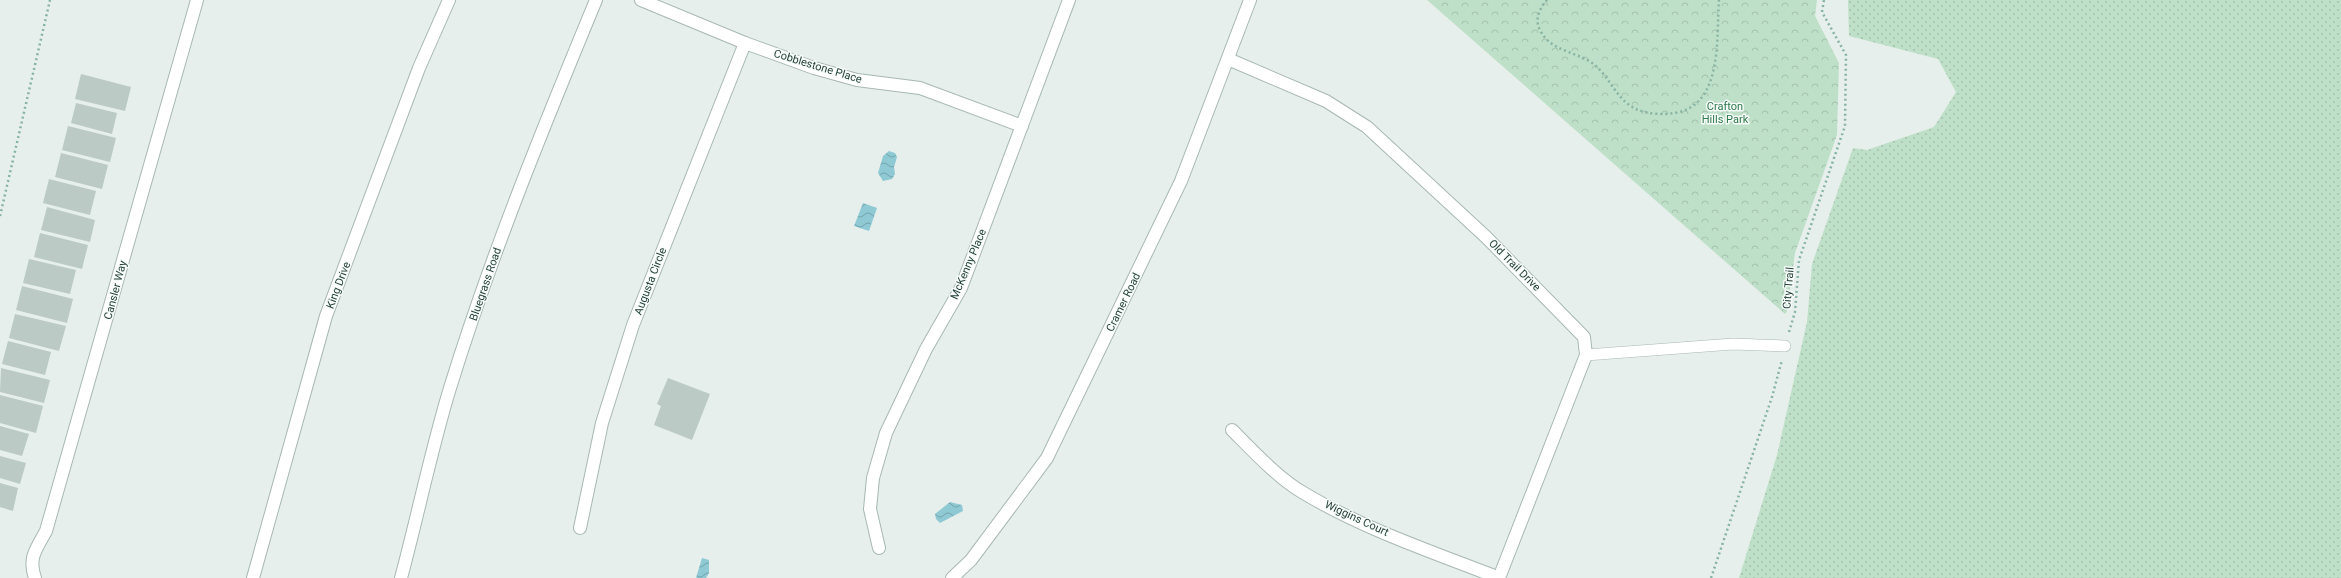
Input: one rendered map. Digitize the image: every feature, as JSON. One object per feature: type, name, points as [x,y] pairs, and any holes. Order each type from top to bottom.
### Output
[{"type":"street","name":"Cansler Way","points":[[36,578],[31,566],[34,552],[46,532],[197,0]]},
{"type":"street","name":"King Drive","points":[[253,578],[326,316],[419,68],[449,0]]},
{"type":"street","name":"Bluegrass Road","points":[[401,578],[450,388],[523,176],[596,0]]},
{"type":"street","name":"Cobblestone Place","points":[[641,0],[745,43],[814,68],[857,80],[920,88],[1022,126]]},
{"type":"street","name":"McKenny Place","points":[[878,548],[870,509],[873,478],[886,433],[926,349],[960,288],[1069,0]]},
{"type":"street","name":"Cramer Road","points":[[952,578],[971,560],[1048,458],[1181,181],[1250,0]]},
{"type":"street","name":"Augusta Circle","points":[[580,528],[602,424],[633,325],[745,43]]},
{"type":"street","name":"Old Trail Drive","points":[[1228,60],[1326,101],[1367,127],[1486,236],[1573,324],[1584,337],[1586,355]]},
{"type":"street","points":[[1499,578],[1586,355]]},
{"type":"street","name":"Wiggins Court","points":[[1232,430],[1256,454],[1301,492],[1371,527],[1499,578]]},
{"type":"lane","points":[[1586,355],[1733,344],[1785,346]]},
{"type":"path","points":[[0,216],[50,0]]},
{"type":"path","points":[[1547,0],[1540,8],[1537,24],[1544,37],[1555,46],[1588,60],[1596,66],[1606,76],[1615,92],[1636,109],[1667,115],[1683,112],[1702,98],[1708,88],[1714,72],[1717,52],[1716,28],[1719,0]]},
{"type":"path","name":"City Trail","points":[[1711,578],[1772,397],[1795,312],[1799,260],[1845,126],[1846,55],[1822,12],[1824,0]]},
{"type":"green space","name":"Crafton Hills Park","points":[[1427,0],[1817,0],[1815,16],[1839,63],[1837,135],[1795,253],[1787,311],[1785,314]]},
{"type":"green space","points":[[1848,0],[2341,0],[2341,578],[1739,578],[1777,455],[1807,322],[1812,264],[1853,148],[1867,150],[1934,127],[1956,92],[1938,59],[1849,36]]},
{"type":"water","points":[[889,151],[895,153],[897,157],[894,167],[895,174],[892,179],[883,181],[878,173],[883,156]]},
{"type":"water","points":[[863,203],[877,208],[869,231],[854,226]]},
{"type":"water","points":[[950,502],[962,505],[963,511],[940,523],[936,519],[935,514]]},
{"type":"water","points":[[702,558],[709,560],[709,573],[706,578],[696,578]]},
{"type":"building","points":[[81,74],[131,87],[125,111],[75,99]]},
{"type":"building","points":[[76,103],[117,113],[112,134],[71,123]]},
{"type":"building","points":[[68,126],[116,138],[110,162],[62,150]]},
{"type":"building","points":[[61,153],[108,165],[102,189],[55,177]]},
{"type":"building","points":[[49,179],[96,191],[90,215],[43,203]]},
{"type":"building","points":[[47,207],[95,220],[90,242],[41,230]]},
{"type":"building","points":[[40,233],[88,245],[82,269],[34,257]]},
{"type":"building","points":[[29,259],[76,270],[70,294],[23,283]]},
{"type":"building","points":[[22,286],[73,299],[67,323],[16,310]]},
{"type":"building","points":[[15,314],[66,326],[59,351],[9,338]]},
{"type":"building","points":[[8,341],[51,352],[45,375],[2,364]]},
{"type":"building","points":[[1,368],[50,380],[44,403],[0,392]]},
{"type":"building","points":[[668,378],[710,394],[692,440],[654,425],[661,406],[657,404]]},
{"type":"building","points":[[0,395],[43,406],[36,433],[0,423]]},
{"type":"building","points":[[0,426],[29,434],[22,456],[0,450]]},
{"type":"building","points":[[0,456],[26,463],[20,484],[0,478]]},
{"type":"building","points":[[0,483],[18,488],[13,511],[0,507]]}]
